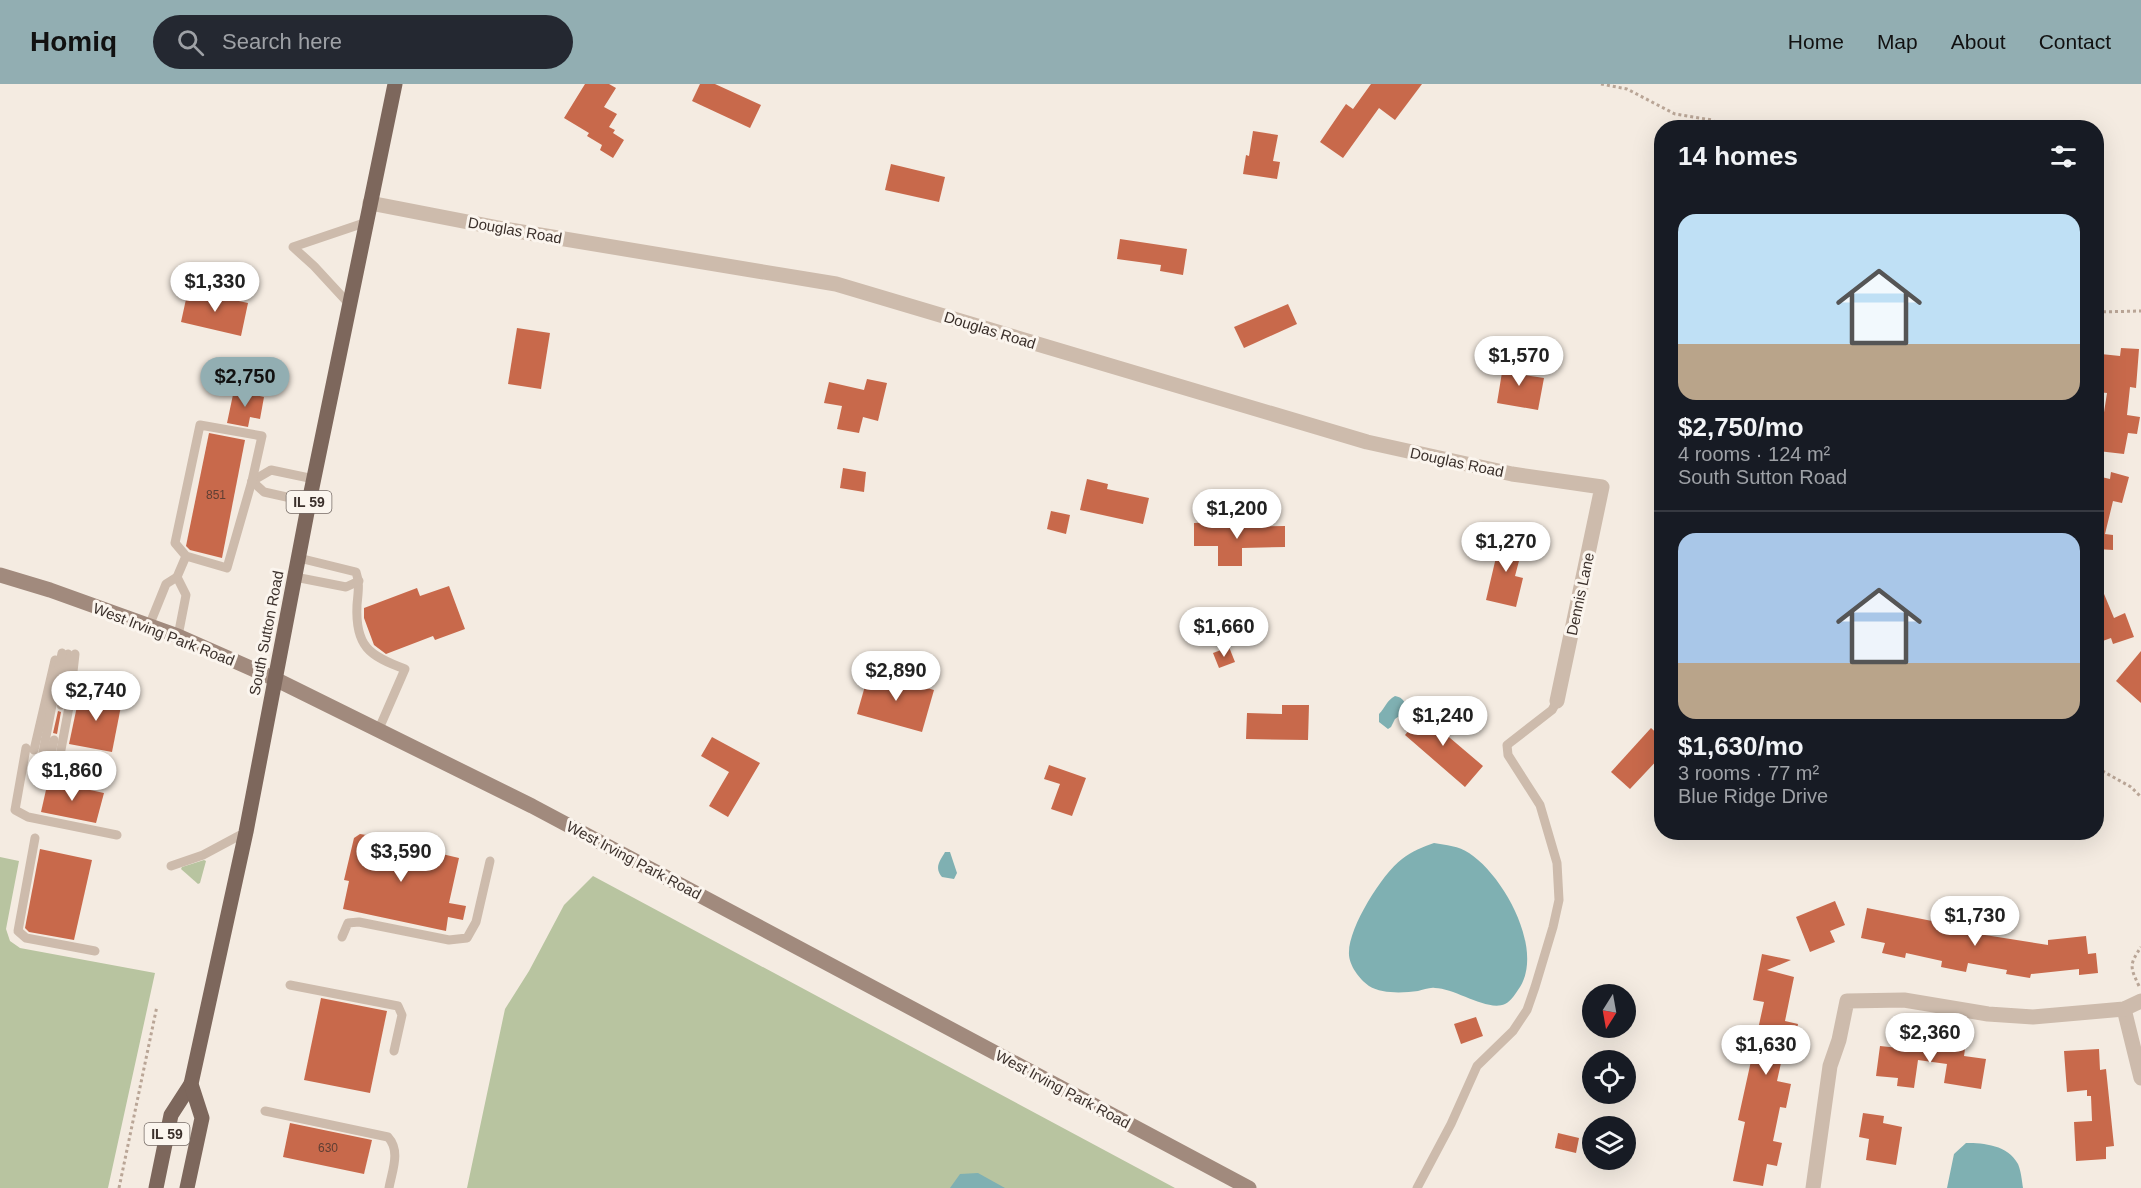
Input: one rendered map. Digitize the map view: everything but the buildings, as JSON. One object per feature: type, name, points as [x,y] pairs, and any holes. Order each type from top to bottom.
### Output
[{"type":"main road","name":"South Sutton Road","points":[[191,1084],[246,832],[309,502],[395,84]]},
{"type":"main road","name":"West Irving Park Road","points":[[0,575],[50,590],[178,636],[275,679],[541,811],[1249,1188]]},
{"type":"main road","name":"IL 59","points":[[156,1188],[171,1114],[191,1084]]},
{"type":"main road","name":"IL 59","points":[[187,1188],[202,1118],[191,1084]]},
{"type":"street","name":"Douglas Road","points":[[370,203],[504,229],[836,284],[1367,442],[1512,474],[1602,487]]},
{"type":"street","name":"Dennis Lane","points":[[1557,701],[1602,487]]},
{"type":"street","points":[[1813,1188],[1830,1066],[1839,1040],[1846,1001],[1904,1000],[1988,1014],[2033,1017],[2124,1008],[2141,1001]]},
{"type":"street","points":[[2124,1008],[2141,1078]]},
{"type":"lane","points":[[350,305],[294,247],[367,222]]},
{"type":"lane","points":[[200,425],[262,436],[252,480],[227,568],[186,556],[175,543],[200,425]]},
{"type":"lane","points":[[252,480],[271,470],[314,479]]},
{"type":"lane","points":[[252,480],[264,492],[309,502]]},
{"type":"lane","points":[[149,626],[166,584],[177,577],[186,556]]},
{"type":"lane","points":[[299,558],[356,572],[359,581],[356,620],[359,637],[367,649],[381,660],[405,669],[378,731]]},
{"type":"lane","points":[[177,577],[186,595],[178,636]]},
{"type":"lane","points":[[295,577],[346,587],[359,581]]},
{"type":"lane","points":[[61,705],[65,653]]},
{"type":"lane","points":[[65,653],[71,698],[15,810],[28,817],[117,835]]},
{"type":"lane","points":[[43,752],[65,653]]},
{"type":"lane","points":[[1417,1188],[1451,1124],[1477,1066],[1512,1031],[1527,1010],[1548,946],[1559,900],[1557,863],[1540,805],[1508,755],[1507,745],[1552,710],[1557,701]]},
{"type":"lane","points":[[43,752],[54,740]]},
{"type":"lane","points":[[171,866],[203,855],[246,832]]},
{"type":"lane","points":[[35,838],[18,931],[26,938],[95,951]]},
{"type":"lane","points":[[342,937],[348,923],[359,922],[449,940],[467,938],[476,922],[490,861]]},
{"type":"lane","points":[[290,985],[398,1006],[402,1015],[394,1051]]},
{"type":"lane","points":[[266,1111],[388,1137],[394,1143],[396,1154],[389,1188]]},
{"type":"path","points":[[1601,84],[1627,89],[1675,114],[1712,120]]},
{"type":"path","points":[[2104,312],[2141,311]]},
{"type":"path","points":[[2104,772],[2131,787],[2141,797]]},
{"type":"path","points":[[2141,948],[2132,961],[2131,970],[2141,991]]},
{"type":"path","points":[[119,1188],[157,1006]]},
{"type":"green space","points":[[0,857],[19,861],[6,929],[10,941],[20,948],[155,973],[108,1188],[0,1188]]},
{"type":"green space","points":[[206,861],[198,884],[181,869]]},
{"type":"green space","points":[[593,876],[1175,1188],[467,1188],[505,1009],[529,971],[564,905]]},
{"type":"water","points":[[1395,696],[1404,701],[1406,709],[1388,729],[1379,722],[1379,714]]},
{"type":"water","points":[[1434,843],[1461,849],[1482,863],[1495,878],[1516,914],[1527,953],[1526,971],[1520,987],[1505,1004],[1489,1005],[1435,988],[1406,992],[1374,989],[1365,983],[1352,966],[1349,957],[1350,941],[1360,916],[1376,888],[1402,859]]},
{"type":"water","points":[[945,852],[950,852],[957,873],[954,879],[942,877],[938,870]]},
{"type":"water","points":[[1966,1143],[1995,1146],[2008,1153],[2018,1164],[2023,1188],[1947,1188],[1954,1154]]},
{"type":"water","points":[[978,1173],[1005,1188],[950,1188],[960,1174]]}]
